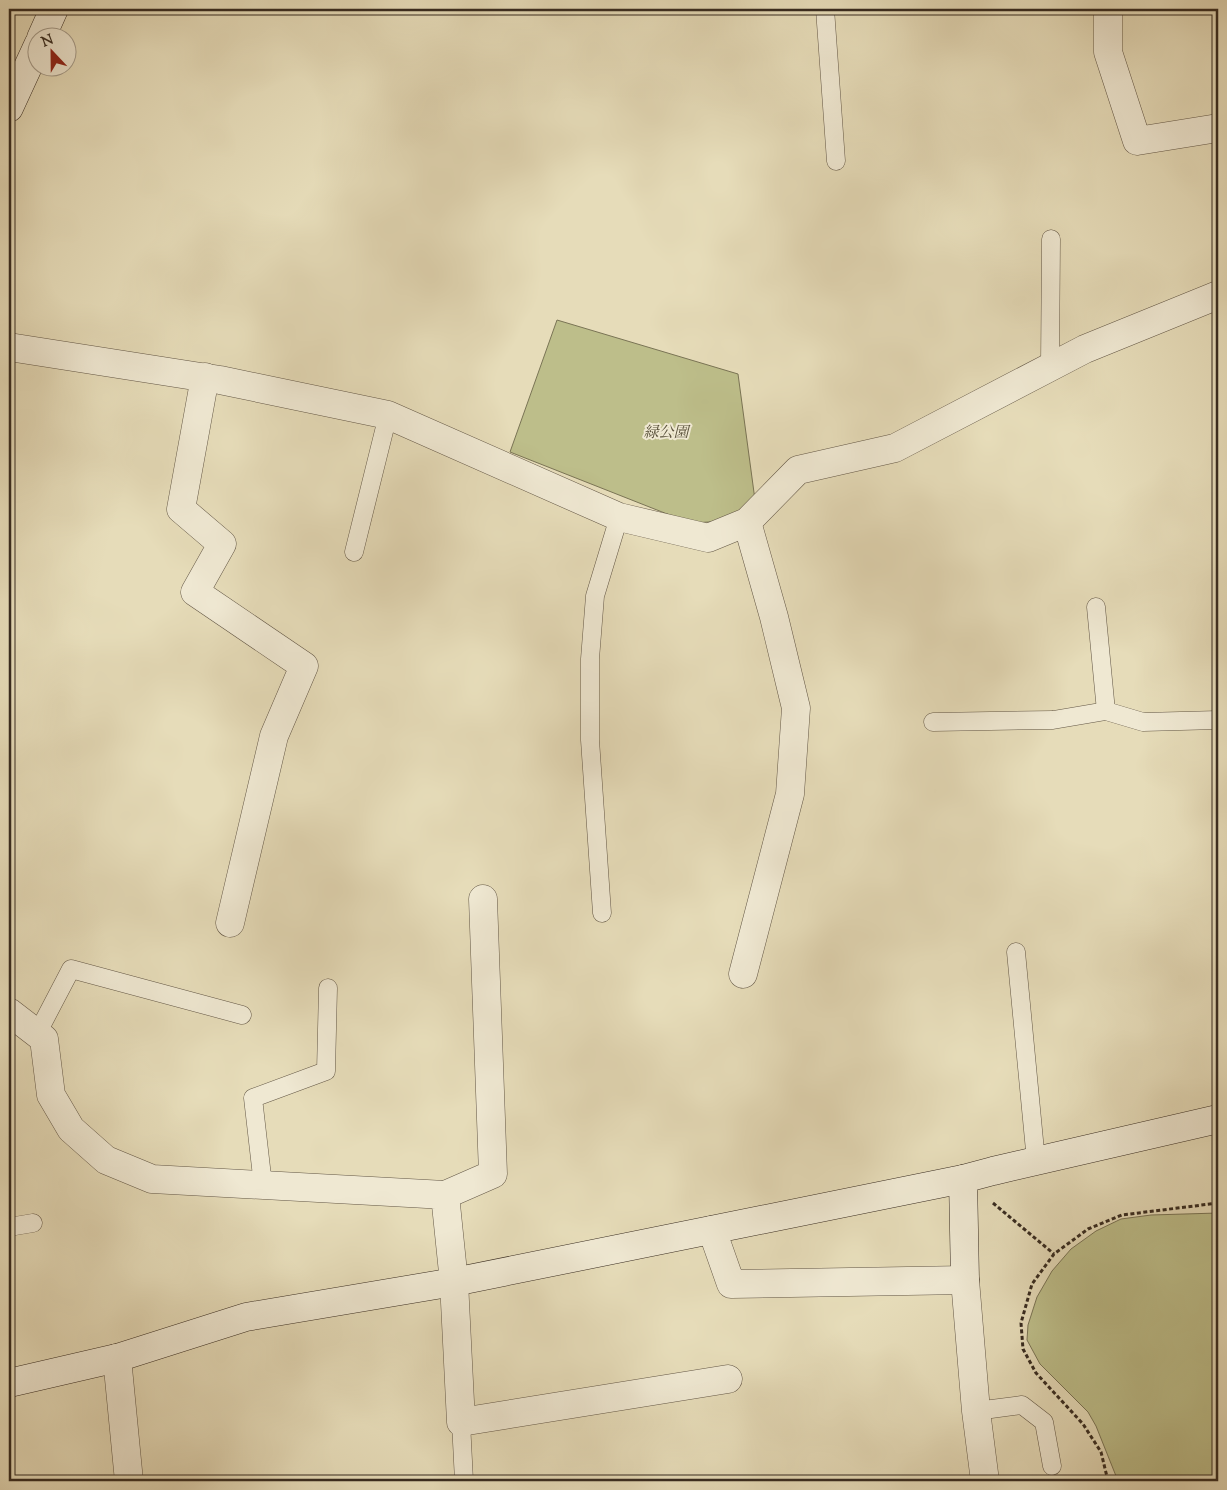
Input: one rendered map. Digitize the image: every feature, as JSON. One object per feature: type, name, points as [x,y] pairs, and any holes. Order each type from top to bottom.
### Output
[{"type":"street","points":[[45,28],[54,9]]},
{"type":"street","points":[[1108,9],[1108,52],[1137,141],[1218,128]]},
{"type":"street","points":[[9,108],[28,67]]},
{"type":"street","points":[[9,347],[205,377],[388,415],[619,517],[708,538],[747,522],[798,470],[895,448],[1085,350],[1218,295]]},
{"type":"street","points":[[205,377],[180,509],[222,544],[195,592],[304,666],[274,736],[230,923]]},
{"type":"street","points":[[743,974],[790,794],[796,708],[774,617],[747,522]]},
{"type":"street","points":[[9,1012],[44,1039],[51,1095],[71,1129],[106,1160],[152,1179],[445,1195],[493,1174],[483,899]]},
{"type":"street","points":[[9,1383],[117,1358],[246,1318],[454,1282],[964,1179],[1218,1119]]},
{"type":"street","points":[[964,1179],[965,1280],[976,1411],[985,1481]]},
{"type":"street","points":[[445,1195],[454,1282],[461,1422],[728,1379]]},
{"type":"street","points":[[712,1230],[731,1284],[965,1280]]},
{"type":"street","points":[[117,1358],[129,1481]]},
{"type":"lane","points":[[825,9],[836,161]]},
{"type":"lane","points":[[1050,239],[1050,368]]},
{"type":"lane","points":[[354,552],[388,415]]},
{"type":"lane","points":[[602,913],[590,740],[590,659],[595,596],[619,517]]},
{"type":"lane","points":[[1096,608],[1106,711]]},
{"type":"lane","points":[[933,722],[1053,720],[1106,711],[1143,722],[1218,720]]},
{"type":"lane","points":[[1016,952],[1036,1161]]},
{"type":"lane","points":[[37,1034],[71,968],[242,1015]]},
{"type":"lane","points":[[263,1185],[253,1098],[326,1071],[328,988]]},
{"type":"lane","points":[[9,1227],[33,1224]]},
{"type":"lane","points":[[976,1411],[1022,1405],[1044,1422],[1052,1466]]},
{"type":"lane","points":[[461,1422],[464,1481]]},
{"type":"path","points":[[964,1179],[1054,1254]]},
{"type":"path","points":[[1108,1481],[1100,1452],[1083,1424],[1036,1373],[1023,1349],[1021,1323],[1032,1284],[1054,1254],[1088,1229],[1122,1214],[1218,1203]]},
{"type":"green space","name":"緑公園","points":[[557,320],[738,374],[755,500],[728,521],[690,523],[510,452]]},
{"type":"green space","points":[[1218,1213],[1218,1481],[1118,1481],[1096,1426],[1088,1412],[1040,1364],[1027,1340],[1028,1325],[1037,1297],[1052,1271],[1071,1249],[1096,1231],[1121,1219],[1151,1215]]}]
